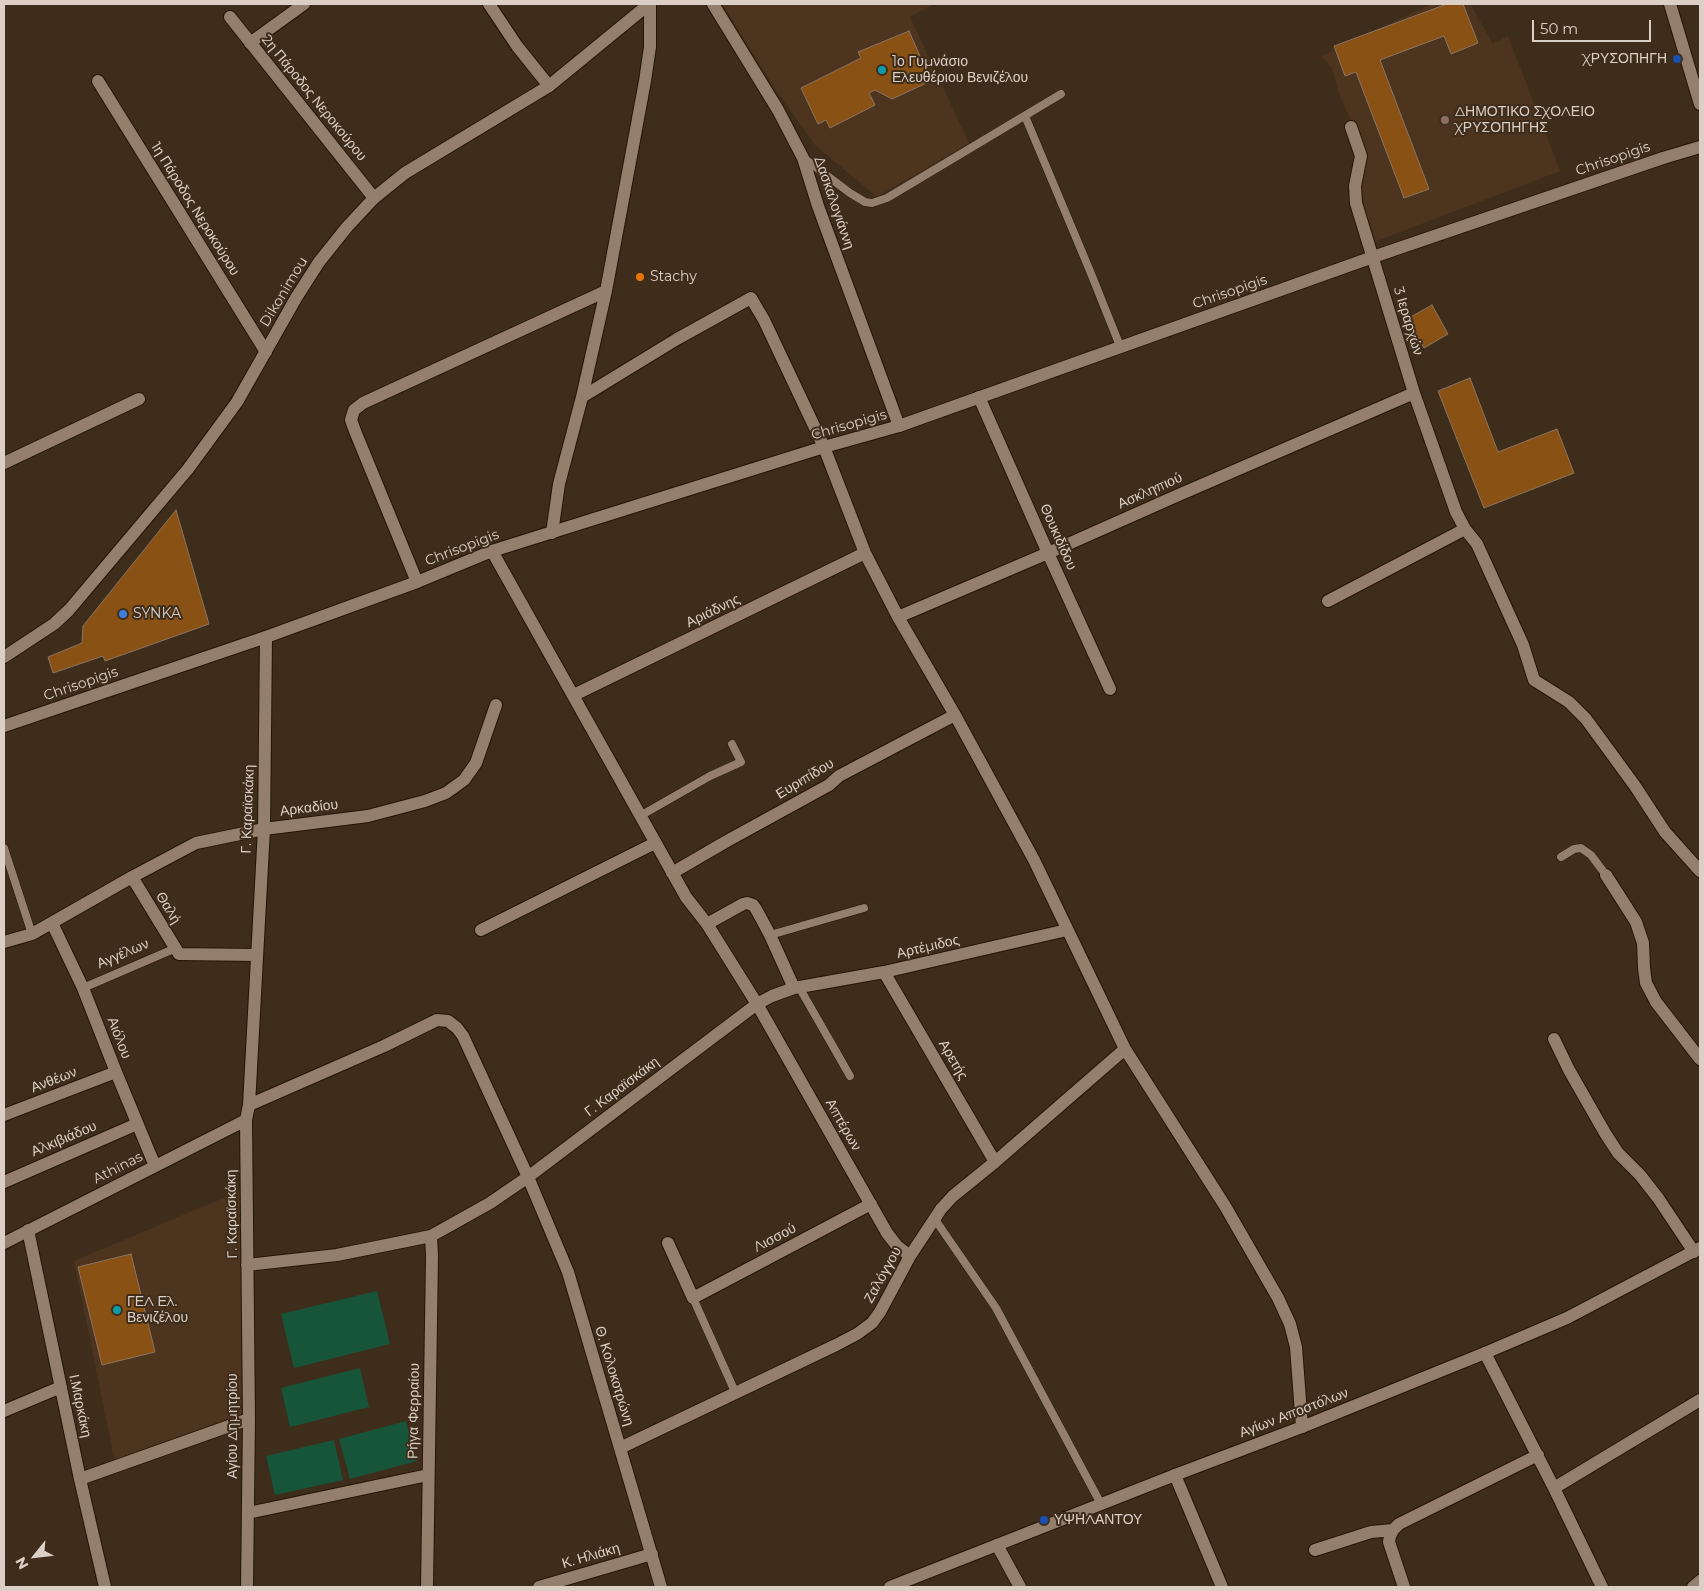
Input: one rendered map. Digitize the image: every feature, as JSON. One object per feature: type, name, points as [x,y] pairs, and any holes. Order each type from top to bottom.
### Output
[{"type":"street","points":[[250,43],[304,4]]},
{"type":"street","points":[[489,4],[517,46],[549,86]]},
{"type":"street","points":[[552,533],[559,484],[582,397],[606,291],[645,81],[650,47],[650,4]]},
{"type":"street","name":"Dikonimou","points":[[4,657],[54,624],[69,610],[188,469],[237,402],[296,298],[319,262],[374,198],[405,173],[549,86],[650,4]]},
{"type":"street","name":"Δασκαλογιάννη","points":[[713,4],[778,110],[804,158],[818,206],[899,426]]},
{"type":"street","points":[[1670,4],[1700,104]]},
{"type":"street","name":"2η Πάροδος Νεροκούρου","points":[[230,17],[374,198]]},
{"type":"street","name":"1η Πάροδος Νεροκούρου","points":[[98,81],[266,352]]},
{"type":"street","name":"3 Ιεραρχών","points":[[1351,127],[1361,156],[1354,186],[1356,203],[1374,257],[1414,394],[1462,525],[1478,544],[1523,645],[1534,680],[1569,702],[1586,719],[1635,786],[1665,832],[1700,871]]},
{"type":"street","name":"Chrisopigis","points":[[4,726],[266,637],[417,582],[492,551],[824,447],[899,426],[1374,257],[1700,147]]},
{"type":"street","points":[[417,582],[354,431],[351,420],[354,410],[363,403],[606,291]]},
{"type":"street","points":[[582,397],[751,298],[764,320],[824,447],[865,553],[898,617],[955,715],[1034,860],[1125,1049],[1225,1206],[1278,1298],[1290,1324],[1296,1348],[1302,1427]]},
{"type":"street","name":"Ασκληπιού","points":[[898,617],[1048,553],[1174,496],[1414,394]]},
{"type":"street","name":"Θουκιδίδου","points":[[979,397],[1110,689]]},
{"type":"street","points":[[4,463],[139,399]]},
{"type":"street","points":[[1328,601],[1462,525]]},
{"type":"street","points":[[492,551],[686,897],[707,924],[757,1004]]},
{"type":"street","name":"Αριάδνης","points":[[574,695],[865,553]]},
{"type":"street","name":"Γ. Καραϊσκάκη","points":[[266,637],[264,829],[249,1105],[246,1120],[247,1265],[337,1255],[431,1236],[490,1203],[528,1177],[757,1004],[772,996],[797,988]]},
{"type":"street","name":"Αρκαδίου","points":[[4,942],[32,934],[196,843],[264,829],[368,816],[425,801],[446,792],[464,780],[476,763],[496,706]]},
{"type":"street","name":"Ευριπίδου","points":[[672,873],[829,784],[839,776],[955,715]]},
{"type":"street","points":[[481,930],[656,843]]},
{"type":"street","points":[[1606,875],[1636,922],[1643,943],[1646,983],[1656,1002],[1700,1059]]},
{"type":"street","name":"Θαλή","points":[[132,877],[177,951]]},
{"type":"street","points":[[707,924],[743,904],[747,903],[756,909],[797,988]]},
{"type":"street","name":"Αιόλου","points":[[52,923],[83,988],[155,1166]]},
{"type":"street","name":"Αρτέμιδος","points":[[797,988],[884,972],[1067,930]]},
{"type":"street","name":"Αγγέλων","points":[[177,951],[256,955]]},
{"type":"street","name":"Αρετής","points":[[884,972],[995,1162]]},
{"type":"street","name":"Απτέρων","points":[[757,1004],[887,1233],[897,1246],[910,1256]]},
{"type":"street","name":"Θ. Κολοκοτρώνη","points":[[249,1105],[384,1046],[437,1020],[448,1021],[457,1028],[528,1177],[568,1272],[661,1587]]},
{"type":"street","points":[[1554,1039],[1569,1070],[1618,1153],[1640,1175],[1697,1250]]},
{"type":"street","name":"Ζαλόγγου","points":[[620,1448],[836,1345],[857,1334],[872,1323],[880,1312],[910,1256],[941,1209],[1125,1049]]},
{"type":"street","name":"Ανθέων","points":[[4,1115],[116,1072]]},
{"type":"street","name":"Athinas","points":[[4,1242],[246,1120]]},
{"type":"street","name":"Αλκιβιάδου","points":[[4,1182],[137,1124]]},
{"type":"street","name":"Λισσού","points":[[693,1298],[871,1204]]},
{"type":"street","name":"Ι.Μαρκάκη","points":[[28,1230],[105,1587]]},
{"type":"street","name":"Ρήγα Φερραίου","points":[[427,1587],[431,1236]]},
{"type":"street","points":[[668,1243],[693,1298]]},
{"type":"street","name":"Αγίων Αποστόλων","points":[[890,1587],[1174,1475],[1302,1427],[1485,1353],[1567,1318],[1697,1250]]},
{"type":"street","name":"Αγίου Δημητρίου","points":[[247,1265],[249,1419],[247,1587]]},
{"type":"street","points":[[1485,1353],[1538,1455],[1602,1587]]},
{"type":"street","points":[[4,1411],[61,1387]]},
{"type":"street","points":[[1554,1488],[1700,1400]]},
{"type":"street","points":[[80,1478],[249,1419]]},
{"type":"street","points":[[1404,1587],[1389,1542],[1393,1530],[1399,1524],[1538,1455]]},
{"type":"street","points":[[248,1513],[428,1475]]},
{"type":"street","points":[[1174,1475],[1222,1587]]},
{"type":"street","points":[[1315,1550],[1371,1532],[1393,1530]]},
{"type":"street","points":[[997,1545],[1020,1587]]},
{"type":"street","name":"Κ. Ηλιάκη","points":[[539,1587],[652,1554]]},
{"type":"street","points":[[1693,1587],[1700,1581]]},
{"type":"lane","points":[[804,158],[850,193],[865,202],[872,203],[887,198],[1061,94]]},
{"type":"lane","points":[[1025,116],[1120,346]]},
{"type":"lane","points":[[640,816],[710,776],[741,762],[732,744]]},
{"type":"lane","points":[[4,848],[32,934]]},
{"type":"lane","points":[[1561,857],[1574,849],[1582,848],[1591,855],[1606,875]]},
{"type":"lane","points":[[770,935],[864,908]]},
{"type":"lane","name":"Αγγέλων","points":[[83,988],[177,951]]},
{"type":"lane","points":[[797,988],[850,1076]]},
{"type":"lane","points":[[934,1218],[996,1308],[1101,1504]]},
{"type":"lane","points":[[693,1298],[736,1394]]},
{"type":"shaded area","points":[[722,4],[934,4],[910,17],[969,143],[877,197],[815,145],[776,90]]},
{"type":"shaded area","name":"ΔΗΜΟΤΙΚΟ ΣΧΟΛΕΙΟ ΧΡΥΣΟΠΗΓΗΣ","points":[[1432,4],[1470,4],[1493,44],[1508,36],[1560,171],[1369,244],[1356,192],[1362,148],[1338,91],[1332,68],[1321,56]]},
{"type":"shaded area","points":[[240,1191],[246,1416],[115,1462],[74,1261]]},
{"type":"green space","points":[[377,1291],[390,1344],[294,1368],[281,1314]]},
{"type":"green space","points":[[360,1368],[369,1407],[290,1427],[281,1388]]},
{"type":"green space","points":[[406,1421],[417,1461],[350,1479],[339,1439]]},
{"type":"green space","points":[[334,1440],[343,1480],[275,1495],[266,1456]]},
{"type":"building","points":[[1447,4],[1463,4],[1478,43],[1451,54],[1444,36],[1380,60],[1429,189],[1404,198],[1356,72],[1345,76],[1334,46]]},
{"type":"building","name":"1ο Γυμνάσιο Ελευθέριου Βενιζέλου","points":[[909,31],[931,81],[892,99],[875,90],[869,93],[875,105],[830,128],[826,120],[818,124],[801,88],[861,58],[858,52]]},
{"type":"building","points":[[1432,305],[1448,334],[1424,348],[1407,319]]},
{"type":"building","points":[[1470,378],[1498,452],[1557,429],[1574,473],[1484,508],[1438,391]]},
{"type":"building","points":[[176,510],[209,624],[105,661],[103,656],[53,673],[48,657],[82,643],[83,626]]},
{"type":"building","name":"ΓΕΛ Ελ. Βενιζέλου","points":[[131,1254],[155,1352],[102,1365],[78,1267]]},
{"type":"place","name":"ΧΡΥΣΟΠΗΓΗ","points":[[1677,59]]},
{"type":"place","name":"1ο Γυμνάσιο Ελευθέριου Βενιζέλου","points":[[882,70]]},
{"type":"place","name":"ΔΗΜΟΤΙΚΟ ΣΧΟΛΕΙΟ ΧΡΥΣΟΠΗΓΗΣ","points":[[1445,120]]},
{"type":"place","name":"Stachy","points":[[640,277]]},
{"type":"place","name":"SYNKA","points":[[123,614]]},
{"type":"place","name":"ΓΕΛ Ελ. Βενιζέλου","points":[[117,1310]]},
{"type":"place","name":"ΥΨΗΛΑΝΤΟΥ","points":[[1044,1520]]}]
